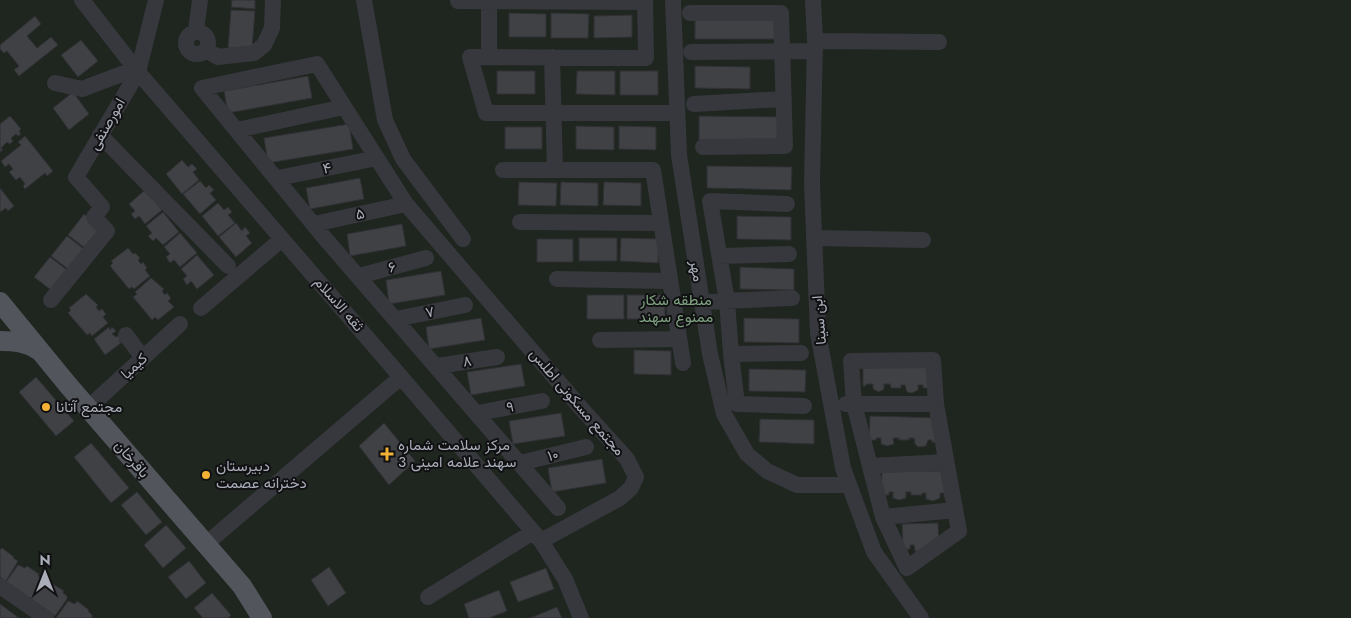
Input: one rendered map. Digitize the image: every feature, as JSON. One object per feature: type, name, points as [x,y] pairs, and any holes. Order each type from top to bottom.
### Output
[{"type":"main road","name":"باقرخان","points":[[0,302],[88,408],[242,586],[262,618]]},
{"type":"main road","points":[[0,341],[29,344],[42,353]]},
{"type":"street","name":"ثقه الاسلام","points":[[82,0],[136,70],[537,536],[565,579],[581,618]]},
{"type":"street","name":"امورصنفی","points":[[51,300],[106,231],[94,217],[102,207],[76,177],[136,70],[156,0]]},
{"type":"street","points":[[200,0],[196,31],[204,33],[208,39],[206,50],[218,57],[254,53],[264,45],[272,28],[273,0]]},
{"type":"street","points":[[364,0],[385,120],[404,159],[463,240]]},
{"type":"street","name":"مهر","points":[[673,0],[679,156],[710,354],[724,414],[747,454],[768,471],[797,485],[849,485]]},
{"type":"street","name":"ابن سینا","points":[[813,0],[815,46],[812,184],[818,333],[843,468],[849,485],[874,552],[921,618]]},
{"type":"street","points":[[458,1],[645,1],[646,58],[470,57],[486,113],[677,113]]},
{"type":"street","points":[[489,57],[490,1]]},
{"type":"street","points":[[690,14],[781,14],[785,146],[703,147]]},
{"type":"street","points":[[692,52],[783,51],[815,46],[939,42]]},
{"type":"street","points":[[552,57],[555,170]]},
{"type":"street","points":[[406,204],[317,64],[202,88],[314,224],[558,508]]},
{"type":"street","points":[[56,83],[82,89],[136,70]]},
{"type":"street","points":[[694,104],[784,99]]},
{"type":"street","points":[[237,130],[344,107]]},
{"type":"street","points":[[100,135],[228,266]]},
{"type":"street","name":"۴","points":[[278,178],[377,158]]},
{"type":"street","points":[[503,170],[653,170],[683,363]]},
{"type":"street","points":[[787,204],[710,201],[727,301],[737,404],[804,406]]},
{"type":"street","name":"۵","points":[[314,224],[406,204]]},
{"type":"street","name":"مجتمع مسکونی اطلس","points":[[406,204],[632,465],[636,477],[631,488],[620,498],[537,536]]},
{"type":"street","points":[[520,222],[662,223]]},
{"type":"street","points":[[814,238],[923,240]]},
{"type":"street","points":[[201,308],[282,239]]},
{"type":"street","points":[[720,256],[789,254]]},
{"type":"street","name":"۶","points":[[359,276],[426,258]]},
{"type":"street","points":[[557,279],[670,281]]},
{"type":"street","points":[[702,302],[792,298]]},
{"type":"street","name":"۷","points":[[396,319],[465,305]]},
{"type":"street","name":"کیمیا","points":[[88,408],[180,324]]},
{"type":"street","points":[[126,335],[143,358]]},
{"type":"street","points":[[600,340],[679,339]]},
{"type":"street","points":[[731,354],[801,353]]},
{"type":"street","name":"۸","points":[[437,366],[497,357]]},
{"type":"street","points":[[933,360],[936,404],[959,532],[907,568],[883,517],[854,404],[851,361],[933,360]]},
{"type":"street","points":[[206,544],[401,376]]},
{"type":"street","name":"۹","points":[[478,414],[542,400]]},
{"type":"street","points":[[831,404],[936,404]]},
{"type":"street","name":"۱۰","points":[[520,463],[586,447]]},
{"type":"street","points":[[870,466],[946,462]]},
{"type":"street","points":[[883,517],[955,510]]},
{"type":"street","points":[[428,597],[537,536]]},
{"type":"street","points":[[0,586],[46,618]]},
{"type":"green space","name":"منطقه شکار ممنوع سهند","points":[[0,0],[1351,0],[1351,618],[0,618]]},
{"type":"building","points":[[232,0],[255,0],[255,9],[231,7]]},
{"type":"building","points":[[231,10],[255,11],[252,49],[228,48]]},
{"type":"building","points":[[509,13],[546,14],[546,37],[509,37]]},
{"type":"building","points":[[551,13],[589,14],[588,38],[551,38]]},
{"type":"building","points":[[632,15],[632,37],[594,38],[594,16]]},
{"type":"building","points":[[35,16],[41,24],[27,36],[37,48],[51,37],[58,45],[19,76],[14,70],[19,66],[7,51],[4,53],[0,49],[0,45]]},
{"type":"building","points":[[695,17],[778,17],[778,39],[695,39]]},
{"type":"building","points":[[81,40],[98,61],[78,77],[61,55]]},
{"type":"building","points":[[695,66],[750,67],[750,89],[695,88]]},
{"type":"building","points":[[497,71],[535,71],[535,94],[497,94]]},
{"type":"building","points":[[577,71],[615,71],[615,95],[576,94]]},
{"type":"building","points":[[620,71],[658,71],[658,95],[620,95]]},
{"type":"building","points":[[308,76],[312,98],[228,113],[224,91]]},
{"type":"building","points":[[73,92],[89,114],[69,130],[53,108]]},
{"type":"building","points":[[10,116],[21,129],[19,131],[21,134],[18,136],[16,134],[11,138],[13,141],[10,144],[7,142],[0,152],[0,124]]},
{"type":"building","points":[[699,116],[783,117],[783,141],[699,140]]},
{"type":"building","points":[[349,124],[353,149],[268,163],[264,138]]},
{"type":"building","points":[[576,126],[614,127],[614,150],[576,149]]},
{"type":"building","points":[[619,126],[656,127],[656,150],[619,149]]},
{"type":"building","points":[[505,127],[542,127],[542,149],[505,149]]},
{"type":"building","points":[[25,136],[53,171],[47,176],[45,173],[25,189],[23,186],[25,184],[20,177],[16,180],[9,172],[13,169],[9,164],[5,167],[1,161],[21,145],[18,142]]},
{"type":"building","points":[[182,160],[188,167],[192,164],[197,169],[193,172],[199,180],[182,194],[166,174]]},
{"type":"building","points":[[707,166],[792,167],[791,190],[707,188]]},
{"type":"building","points":[[360,178],[364,199],[310,209],[306,188]]},
{"type":"building","points":[[200,181],[206,188],[209,185],[214,190],[210,193],[216,200],[200,214],[183,194]]},
{"type":"building","points":[[519,182],[557,183],[556,206],[518,205]]},
{"type":"building","points":[[561,182],[598,183],[598,206],[560,205]]},
{"type":"building","points":[[604,182],[641,183],[641,206],[603,205]]},
{"type":"building","points":[[0,188],[14,206],[8,211],[6,208],[0,212]]},
{"type":"building","points":[[145,190],[162,210],[145,224],[139,216],[135,219],[131,214],[135,211],[129,204]]},
{"type":"building","points":[[218,203],[224,210],[228,207],[232,212],[228,215],[235,223],[218,236],[202,216]]},
{"type":"building","points":[[163,212],[179,232],[163,245],[156,238],[153,241],[148,236],[152,233],[146,226]]},
{"type":"building","points":[[84,214],[101,227],[85,248],[68,235]]},
{"type":"building","points":[[737,216],[791,217],[791,240],[737,239]]},
{"type":"building","points":[[236,223],[242,231],[245,227],[250,233],[246,236],[252,243],[236,257],[219,237]]},
{"type":"building","points":[[402,224],[406,246],[350,256],[347,234]]},
{"type":"building","points":[[180,233],[197,253],[180,267],[174,260],[170,263],[166,257],[170,254],[164,247]]},
{"type":"building","points":[[67,236],[84,249],[68,269],[51,256]]},
{"type":"building","points":[[579,238],[617,238],[617,261],[579,261]]},
{"type":"building","points":[[621,238],[659,239],[658,263],[620,261]]},
{"type":"building","points":[[537,239],[573,239],[573,262],[537,262]]},
{"type":"building","points":[[128,248],[140,258],[138,260],[141,264],[143,262],[147,268],[145,270],[150,276],[134,289],[132,287],[129,289],[110,266],[113,263],[111,261]]},
{"type":"building","points":[[197,255],[214,275],[197,289],[191,281],[187,285],[183,279],[187,276],[181,269]]},
{"type":"building","points":[[50,257],[67,270],[51,290],[34,277]]},
{"type":"building","points":[[740,267],[794,269],[794,290],[740,289]]},
{"type":"building","points":[[441,271],[445,295],[389,304],[386,280]]},
{"type":"building","points":[[151,278],[164,289],[162,291],[171,298],[168,301],[174,307],[158,320],[155,317],[152,320],[133,297],[137,294],[135,292]]},
{"type":"building","points":[[86,294],[98,305],[96,307],[99,311],[102,309],[106,314],[103,317],[108,323],[92,336],[90,333],[87,335],[68,313],[71,310],[69,308]]},
{"type":"building","points":[[587,295],[624,295],[624,319],[587,319]]},
{"type":"building","points":[[627,295],[665,295],[665,319],[627,319]]},
{"type":"building","points":[[481,318],[485,340],[429,349],[426,327]]},
{"type":"building","points":[[744,318],[799,319],[799,343],[744,342]]},
{"type":"building","points":[[109,327],[110,330],[112,327],[116,331],[112,334],[122,338],[119,341],[122,342],[105,355],[94,339]]},
{"type":"building","points":[[634,350],[671,351],[671,375],[634,374]]},
{"type":"building","points":[[521,364],[525,386],[471,395],[467,372]]},
{"type":"building","points":[[930,365],[930,388],[923,388],[923,385],[918,385],[918,390],[912,393],[907,392],[905,385],[901,385],[901,388],[891,388],[890,384],[884,384],[884,389],[879,392],[873,389],[873,384],[863,386],[863,366]]},
{"type":"building","points":[[749,369],[806,370],[805,392],[749,391]]},
{"type":"building","name":"مجتمع آتانا","points":[[36,377],[74,421],[56,436],[19,392]]},
{"type":"building","points":[[561,413],[565,436],[513,444],[509,421]]},
{"type":"building","points":[[870,416],[940,418],[940,443],[928,440],[926,446],[918,447],[915,444],[914,438],[899,440],[899,438],[893,438],[894,444],[887,446],[881,444],[881,438],[869,440]]},
{"type":"building","points":[[760,419],[814,420],[814,444],[759,442]]},
{"type":"building","name":"مرکز سلامت شماره 3 سهند علامه امینی","points":[[384,423],[415,461],[389,485],[359,446]]},
{"type":"building","points":[[91,443],[129,488],[111,503],[74,457]]},
{"type":"building","points":[[602,459],[606,483],[552,492],[548,468]]},
{"type":"building","points":[[882,471],[952,471],[952,497],[944,497],[944,493],[940,493],[940,498],[933,501],[926,499],[926,493],[911,495],[911,492],[906,492],[906,498],[899,500],[893,498],[893,492],[889,492],[889,495],[881,495]]},
{"type":"building","points":[[137,492],[162,522],[146,535],[121,505]]},
{"type":"building","points":[[938,523],[939,548],[919,553],[915,551],[914,545],[910,545],[910,549],[903,549],[902,524]]},
{"type":"building","points":[[166,525],[186,548],[163,568],[144,545]]},
{"type":"building","points":[[2,548],[18,561],[6,581],[0,577],[0,550]]},
{"type":"building","points":[[189,561],[206,583],[186,599],[168,577]]},
{"type":"building","points":[[18,565],[25,568],[27,566],[39,574],[38,576],[42,579],[31,599],[6,582]]},
{"type":"building","points":[[329,567],[346,593],[328,606],[311,580]]},
{"type":"building","points":[[546,568],[554,589],[518,602],[510,582]]},
{"type":"building","points":[[43,582],[50,585],[51,583],[64,591],[63,593],[67,596],[67,599],[55,616],[31,599]]},
{"type":"building","points":[[499,590],[507,611],[489,618],[469,618],[464,604]]},
{"type":"building","points":[[212,593],[231,615],[228,618],[203,618],[194,608]]},
{"type":"building","points":[[68,601],[75,604],[77,601],[89,610],[92,618],[56,618]]},
{"type":"building","points":[[0,604],[19,618],[0,618]]},
{"type":"building","points":[[557,607],[562,618],[530,618]]},
{"type":"place","name":"مجتمع آتانا","points":[[46,407]]},
{"type":"place","name":"مرکز سلامت شماره 3 سهند علامه امینی","points":[[387,454]]},
{"type":"place","name":"دبیرستان دخترانه عصمت","points":[[206,475]]}]
